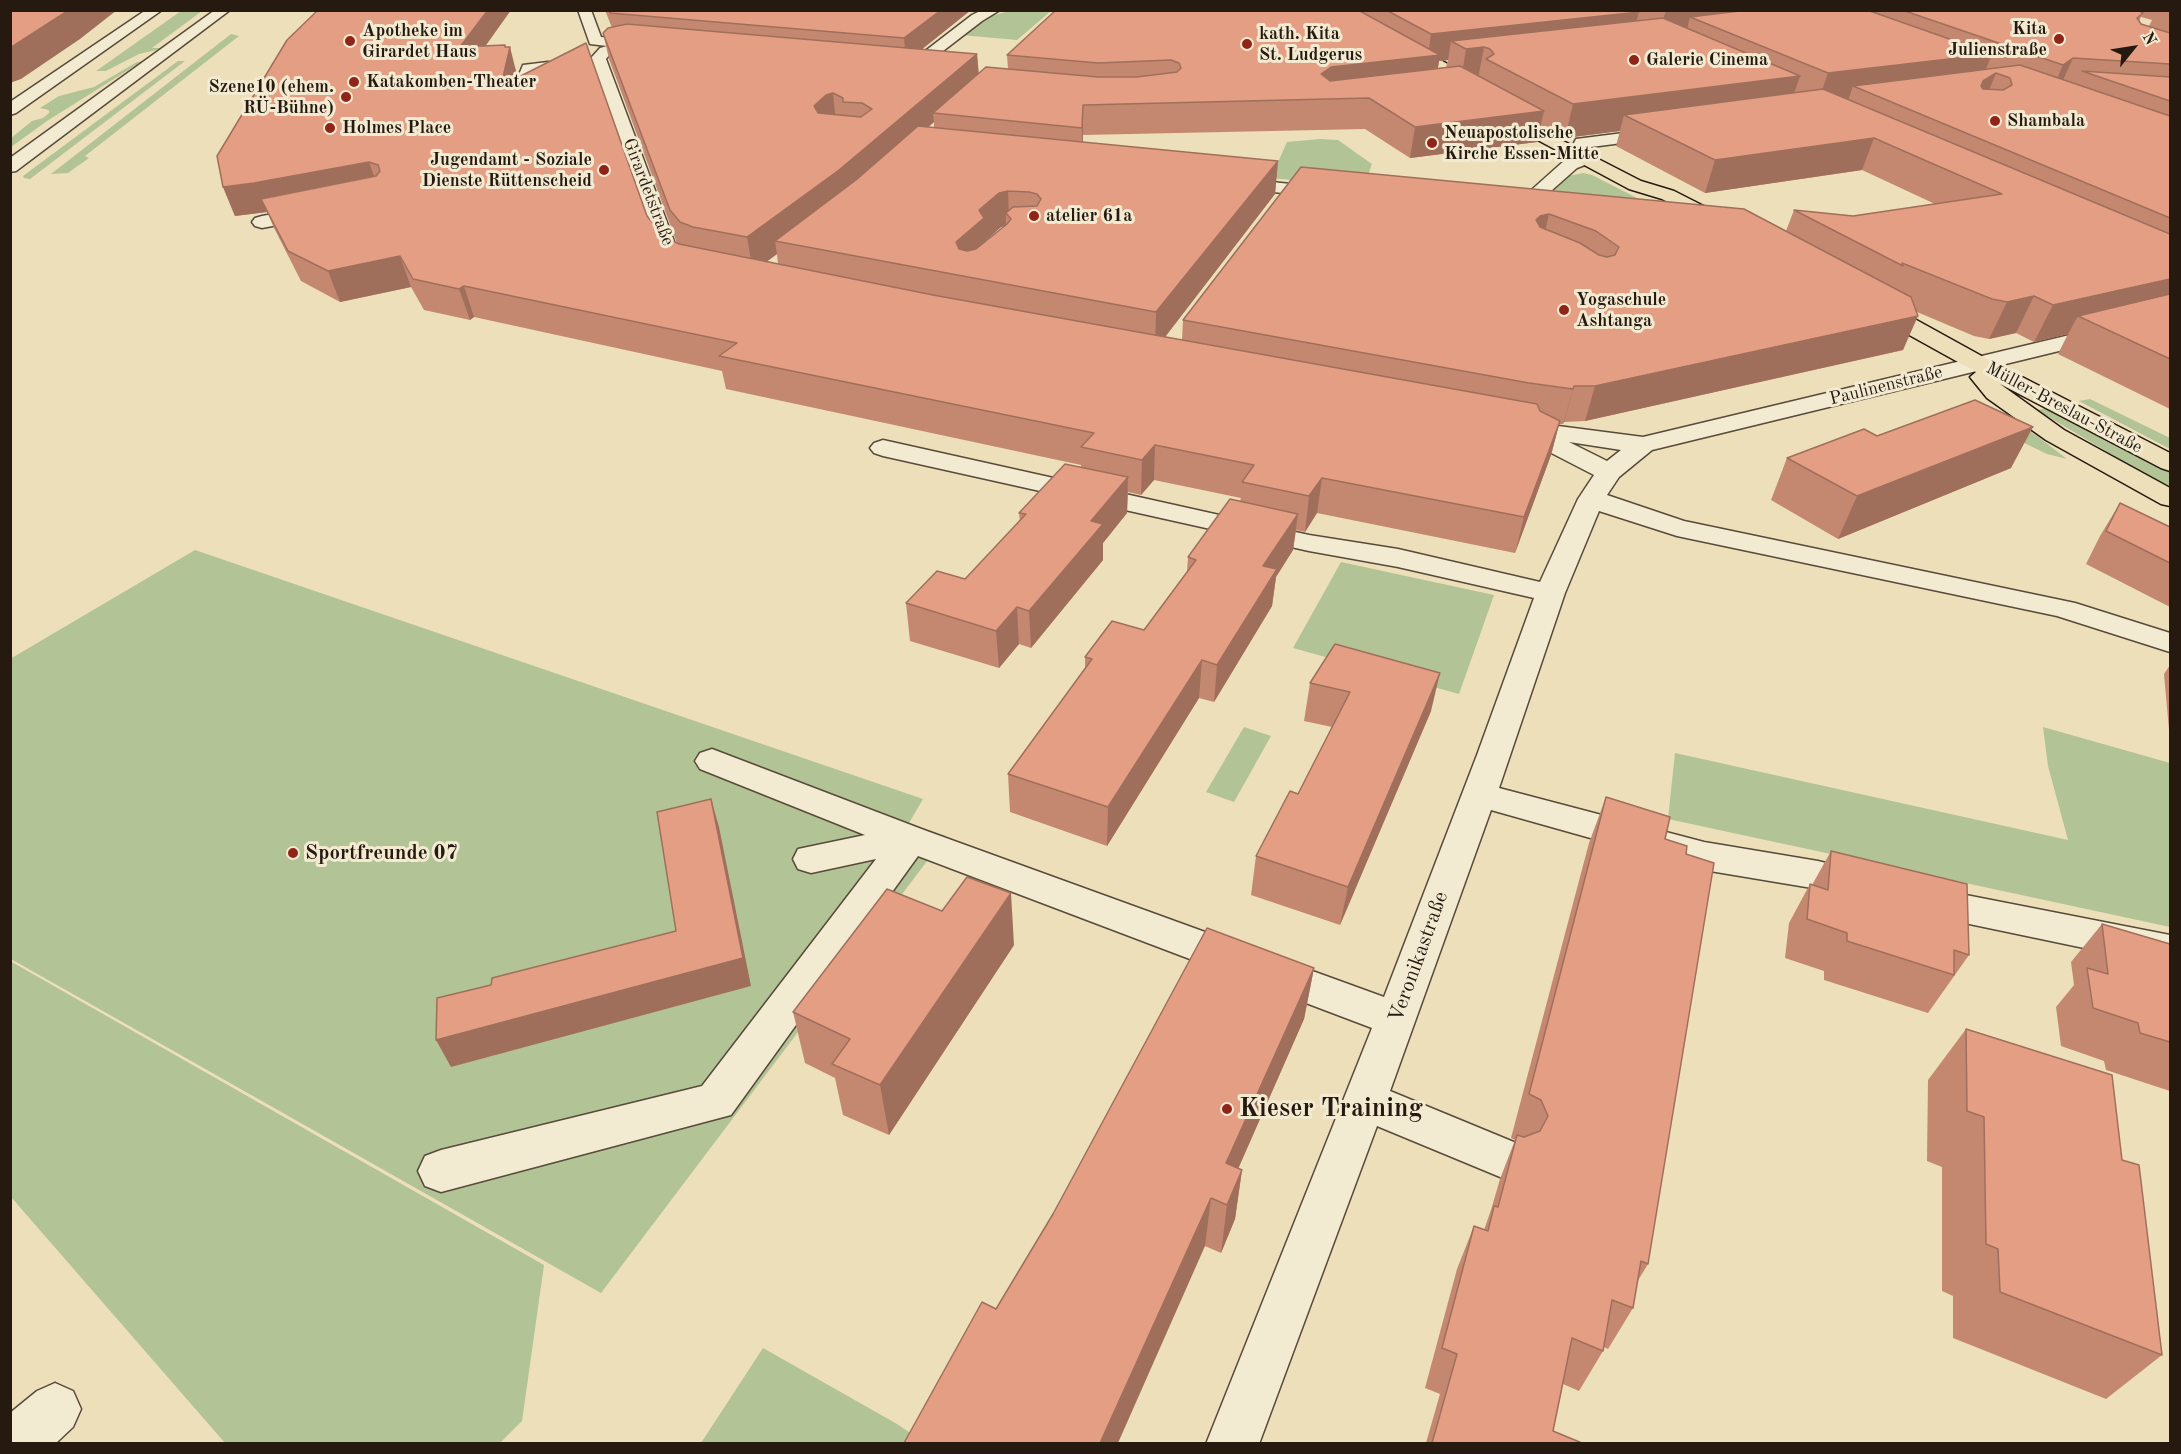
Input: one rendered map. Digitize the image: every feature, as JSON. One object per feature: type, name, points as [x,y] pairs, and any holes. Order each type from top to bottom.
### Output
[{"type":"main road","points":[[1338,15],[1444,66],[1635,185],[1668,195],[1738,231]]},
{"type":"main road","points":[[1338,15],[1421,69],[1583,151]]},
{"type":"main road","points":[[1853,294],[1979,364]]},
{"type":"main road","name":"Müller-Breslau-Straße","points":[[1979,364],[2170,463]]},
{"type":"main road","name":"Müller-Breslau-Straße","points":[[1979,364],[1980,374],[1995,393],[2015,409],[2095,458],[2170,498]]},
{"type":"street","points":[[10,110],[156,10]]},
{"type":"street","points":[[10,167],[224,10]]},
{"type":"street","name":"Girardetstraße","points":[[584,10],[666,245],[679,261],[702,271],[672,279]]},
{"type":"street","points":[[932,70],[906,68],[977,18],[994,10]]},
{"type":"street","points":[[596,49],[605,51],[640,45]]},
{"type":"street","points":[[121,66],[138,58],[162,56]]},
{"type":"street","points":[[1421,69],[1471,63]]},
{"type":"street","points":[[526,77],[528,68],[548,66]]},
{"type":"street","points":[[1456,88],[1478,86]]},
{"type":"street","points":[[10,94],[66,92]]},
{"type":"street","points":[[1543,213],[1512,210],[1571,164],[1583,151],[1679,130]]},
{"type":"street","points":[[1217,181],[1344,194]]},
{"type":"street","points":[[1275,211],[1291,189]]},
{"type":"street","points":[[262,222],[327,210]]},
{"type":"street","name":"Paulinenstraße","points":[[1609,472],[1643,445],[2170,318]]},
{"type":"street","points":[[1486,422],[1643,445]]},
{"type":"street","points":[[1520,428],[1609,472]]},
{"type":"street","points":[[883,448],[1309,543],[1442,567],[1550,593]]},
{"type":"street","name":"Veronikastraße","points":[[1232,1443],[1480,795],[1550,593],[1591,499],[1609,472]]},
{"type":"street","points":[[1591,499],[1677,528],[2064,609],[2170,643]]},
{"type":"street","points":[[712,760],[911,839],[1396,1019]]},
{"type":"street","points":[[1480,795],[1704,856],[1818,875],[1954,909],[2170,951]]},
{"type":"street","points":[[811,859],[911,839]]},
{"type":"street","points":[[441,1172],[716,1102],[911,839]]},
{"type":"street","points":[[1363,1100],[1505,1159]]},
{"type":"street","points":[[15,1443],[55,1409]]},
{"type":"green space","points":[[181,11],[202,11],[152,48],[165,48],[139,54],[106,71],[96,71]]},
{"type":"green space","points":[[1010,11],[1051,11],[1017,40],[961,35],[983,18]]},
{"type":"green space","points":[[231,34],[239,36],[85,156],[89,158],[68,173],[51,174]]},
{"type":"green space","points":[[147,61],[141,62],[47,121],[11,147],[11,138],[32,121],[43,118],[49,113],[49,110],[40,108],[59,96],[94,87],[137,62]]},
{"type":"green space","points":[[178,61],[185,61],[30,179],[24,178],[23,176]]},
{"type":"green space","points":[[1338,140],[1372,164],[1364,187],[1271,178],[1287,142]]},
{"type":"green space","points":[[1583,173],[1592,175],[1686,223],[1547,195],[1569,176]]},
{"type":"green space","points":[[2090,399],[2170,438],[2170,449],[2079,401]]},
{"type":"green space","points":[[2046,408],[2170,473],[2170,486],[2141,472],[2037,410]]},
{"type":"green space","points":[[2020,425],[2067,459],[2047,454],[2022,442]]},
{"type":"green space","points":[[195,550],[923,799],[909,823],[946,836],[601,1293],[11,959],[10,659]]},
{"type":"green space","points":[[1341,562],[1494,595],[1459,694],[1293,648]]},
{"type":"green space","points":[[1244,727],[1271,736],[1234,802],[1206,792]]},
{"type":"green space","points":[[2043,727],[2170,763],[2170,927],[1668,819],[1675,753],[2068,840],[2048,766]]},
{"type":"green space","points":[[10,961],[544,1265],[522,1421],[500,1443],[225,1443],[11,1197]]},
{"type":"green space","points":[[763,1348],[897,1424],[925,1443],[701,1443]]},
{"type":"building","points":[[10,10],[69,10],[10,48]]},
{"type":"building","points":[[318,10],[488,10],[460,47],[505,45],[505,47],[510,47],[501,86],[586,43],[647,216],[664,236],[679,244],[933,295],[1537,404],[1540,411],[1560,421],[1524,517],[1322,478],[1309,496],[1242,482],[1254,465],[1155,445],[1142,460],[1081,447],[1094,433],[719,356],[737,343],[464,286],[459,289],[413,279],[400,256],[328,271],[288,251],[261,199],[376,176],[380,171],[378,165],[369,162],[223,187],[217,156],[287,40]]},
{"type":"building","points":[[609,10],[941,10],[904,38],[610,13]]},
{"type":"building","points":[[1056,10],[1358,10],[1440,55],[1331,67],[1321,74],[1330,81],[1460,66],[1544,111],[1415,127],[1369,98],[1083,105],[1082,128],[933,113],[986,67],[1098,77],[1137,77],[1177,72],[1181,68],[1179,63],[1171,60],[1098,63],[1007,55]]},
{"type":"building","points":[[1386,10],[1636,10],[1639,12],[1431,34]]},
{"type":"building","points":[[1748,10],[1867,10],[1992,54],[1828,73],[1690,17]]},
{"type":"building","points":[[1902,10],[2137,10],[2143,13],[2137,18],[2141,24],[2170,33],[2170,64],[2073,58],[2063,65]]},
{"type":"building","points":[[1663,18],[1800,76],[1573,104],[1486,59],[1494,54],[1490,49],[1484,47],[1466,49],[1451,41]]},
{"type":"building","points":[[627,24],[977,54],[839,170],[747,237],[693,227],[680,222],[670,210],[603,33],[608,28]],"holes":[[[833,93],[843,98],[843,102],[862,103],[872,109],[861,117],[818,113],[814,106],[826,95]]]},
{"type":"building","points":[[2020,65],[2170,116],[2170,218],[1853,86]],"holes":[[[1996,73],[2010,78],[2012,85],[2003,90],[1983,89],[1981,86],[1983,81]]]},
{"type":"building","points":[[2082,71],[2170,77],[2170,101]]},
{"type":"building","points":[[1823,89],[2170,234],[2170,279],[2053,305],[2034,296],[2007,302],[1992,299],[1902,263],[1903,266],[1794,210],[1853,216],[2002,194],[1874,138],[1715,160],[1624,115]]},
{"type":"building","points":[[918,126],[1278,161],[1156,312],[775,241],[856,180]],"holes":[[[999,193],[1037,194],[1041,199],[1037,206],[1013,207],[1006,213],[1011,219],[1007,224],[976,249],[967,251],[959,249],[956,242],[984,218],[979,210]]]},
{"type":"building","points":[[1301,167],[1744,209],[1911,297],[1918,316],[1595,386],[1574,386],[1573,389],[1183,320]],"holes":[[[1549,214],[1596,231],[1619,247],[1615,255],[1607,257],[1599,255],[1580,243],[1540,227],[1536,220],[1540,216]]]},
{"type":"building","points":[[2170,294],[2170,359],[2078,316]]},
{"type":"building","points":[[1975,400],[2033,427],[1857,496],[1787,458],[1864,429],[1877,436]]},
{"type":"building","points":[[1065,464],[1128,477],[1091,521],[1103,524],[1029,611],[1017,607],[996,631],[906,603],[937,571],[965,579],[1026,514],[1019,513]]},
{"type":"building","points":[[1230,499],[1298,514],[1263,566],[1277,569],[1217,665],[1202,660],[1108,807],[1008,774],[1092,659],[1085,657],[1112,621],[1144,630],[1196,560],[1188,557]]},
{"type":"building","points":[[2120,503],[2170,527],[2170,563],[2106,531]]},
{"type":"building","points":[[1335,644],[1440,673],[1348,887],[1256,856],[1290,791],[1298,794],[1350,692],[1310,683]]},
{"type":"building","points":[[1606,797],[1670,817],[1665,839],[1687,846],[1686,854],[1714,863],[1648,1264],[1641,1261],[1633,1308],[1612,1300],[1603,1351],[1572,1338],[1553,1431],[1582,1443],[1432,1443],[1457,1354],[1442,1348],[1474,1226],[1488,1231],[1494,1206],[1498,1207],[1517,1135],[1524,1137],[1540,1131],[1548,1116],[1541,1100],[1529,1094]]},
{"type":"building","points":[[711,799],[743,958],[436,1040],[437,998],[491,985],[492,978],[676,931],[657,812]]},
{"type":"building","points":[[1831,851],[1967,884],[1969,955],[1954,950],[1954,975],[1847,941],[1847,933],[1807,919],[1810,884],[1828,890]]},
{"type":"building","points":[[967,877],[1011,893],[880,1085],[832,1064],[850,1039],[793,1012],[887,889],[942,911]]},
{"type":"building","points":[[2102,924],[2170,944],[2170,1042],[2140,1033],[2138,1023],[2093,1008],[2087,968],[2108,974]]},
{"type":"building","points":[[1207,928],[1314,968],[1226,1163],[1242,1170],[1227,1205],[1211,1198],[1100,1443],[904,1443],[982,1302],[996,1309],[1053,1214]]},
{"type":"building","points":[[1966,1029],[2112,1075],[2122,1160],[2139,1165],[2162,1355],[2000,1292],[1998,1249],[1986,1244],[1984,1117],[1967,1111]]},
{"type":"place","name":"Kita Julienstraße","points":[[2059,39]]},
{"type":"place","name":"Apotheke im Girardet Haus","points":[[350,41]]},
{"type":"place","name":"kath. Kita St. Ludgerus","points":[[1247,44]]},
{"type":"place","name":"Galerie Cinema","points":[[1634,60]]},
{"type":"place","name":"Katakomben-Theater","points":[[354,82]]},
{"type":"place","name":"Szene10 (ehem. RÜ-Bühne)","points":[[346,97]]},
{"type":"place","name":"Shambala","points":[[1995,121]]},
{"type":"place","name":"Holmes Place","points":[[330,128]]},
{"type":"place","name":"Neuapostolische Kirche Essen-Mitte","points":[[1432,143]]},
{"type":"place","name":"Jugendamt - Soziale Dienste Rüttenscheid","points":[[604,170]]},
{"type":"place","name":"atelier 61a","points":[[1034,216]]},
{"type":"place","name":"Yogaschule Ashtanga","points":[[1564,310]]},
{"type":"place","name":"Sportfreunde 07","points":[[293,853]]},
{"type":"place","name":"Kieser Training","points":[[1227,1109]]}]
